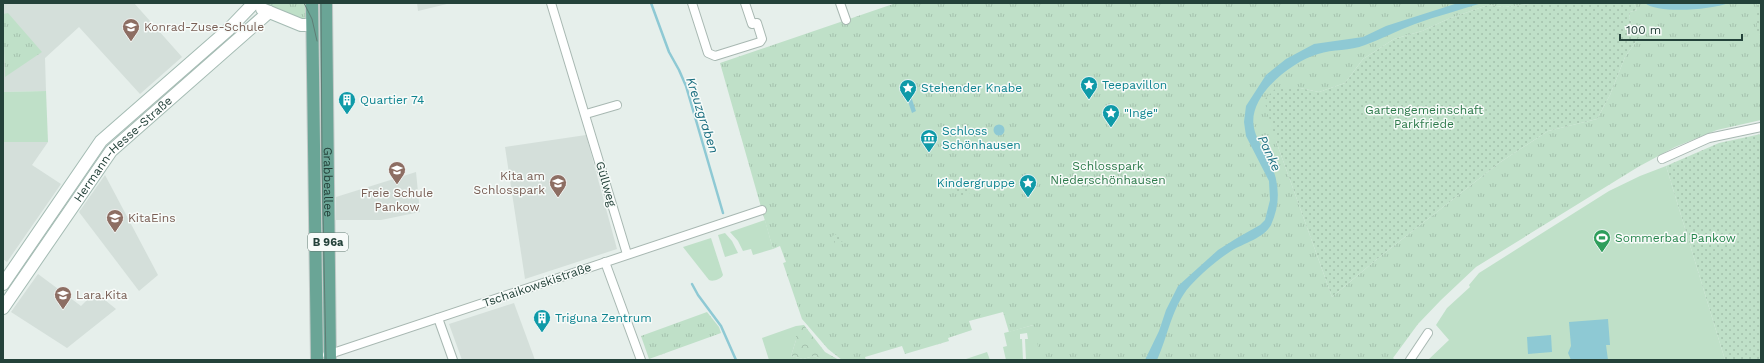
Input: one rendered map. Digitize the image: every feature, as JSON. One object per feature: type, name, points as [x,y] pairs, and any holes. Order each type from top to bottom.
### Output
[{"type":"main road","name":"Grabbeallee","points":[[312,3],[316,360]]},
{"type":"main road","name":"Grabbeallee","points":[[326,3],[330,357]]},
{"type":"main road","points":[[252,4],[302,25],[326,25]]},
{"type":"main road","name":"Hermann-Hesse-Straße","points":[[3,284],[100,141],[228,30],[252,4]]},
{"type":"main road","name":"Hermann-Hesse-Straße","points":[[3,308],[111,151],[269,12]]},
{"type":"street","name":"Güllweg","points":[[551,3],[586,114],[627,254]]},
{"type":"street","points":[[692,3],[708,53],[715,56],[760,42],[762,39],[757,23],[752,24],[745,3]]},
{"type":"street","points":[[840,3],[846,20]]},
{"type":"street","points":[[586,114],[618,105]]},
{"type":"street","points":[[1662,159],[1709,138],[1761,127]]},
{"type":"street","name":"Tschaikowskistraße","points":[[316,360],[330,357],[438,318],[762,210]]},
{"type":"street","points":[[605,262],[641,360]]},
{"type":"street","points":[[438,318],[453,360]]},
{"type":"street","points":[[1410,360],[1428,333]]},
{"type":"shaded area","points":[[3,3],[134,3],[182,57],[140,94],[79,27],[45,58],[46,91],[3,92]]},
{"type":"shaded area","points":[[417,3],[451,3],[418,11]]},
{"type":"shaded area","name":"Kita am Schlosspark","points":[[586,135],[617,249],[525,279],[505,147]]},
{"type":"shaded area","points":[[3,142],[48,142],[32,165],[61,184],[7,262],[3,259]]},
{"type":"shaded area","name":"Freie Schule Pankow","points":[[416,172],[420,212],[381,220],[336,220],[336,197]]},
{"type":"shaded area","name":"KitaEins","points":[[105,175],[158,275],[139,291],[79,212]]},
{"type":"shaded area","name":"Lara.Kita","points":[[38,274],[81,306],[95,292],[116,309],[67,348],[11,312]]},
{"type":"shaded area","points":[[514,303],[535,360],[462,360],[449,324]]},
{"type":"green space","points":[[264,3],[308,3],[307,17],[304,19],[295,17]]},
{"type":"green space","name":"Schlosspark Niederschönhausen","points":[[896,3],[1537,3],[1505,7],[1488,5],[1448,19],[1422,31],[1394,39],[1363,59],[1345,83],[1319,92],[1300,88],[1276,141],[1332,297],[1377,259],[1499,163],[1548,131],[1597,119],[1610,95],[1625,57],[1640,36],[1629,18],[1630,12],[1637,10],[1634,3],[1757,3],[1757,33],[1761,35],[1761,120],[1717,130],[1675,147],[1638,167],[1476,267],[1418,324],[1393,358],[1395,360],[1041,360],[1033,325],[1009,332],[1003,312],[969,321],[972,330],[948,338],[949,341],[905,354],[902,346],[865,357],[866,360],[842,360],[828,349],[802,319],[783,263],[786,262],[780,246],[773,249],[720,63]]},
{"type":"green space","name":"Gartengemeinschaft Parkfriede","points":[[1537,3],[1634,3],[1637,10],[1630,12],[1629,18],[1640,36],[1625,57],[1610,95],[1597,119],[1548,131],[1499,163],[1377,259],[1332,297],[1276,141],[1264,100],[1277,87],[1300,88],[1319,92],[1345,83],[1363,59],[1394,39],[1422,31],[1448,19],[1488,5],[1505,7]]},
{"type":"green space","points":[[1757,3],[1761,3],[1761,35],[1757,34]]},
{"type":"green space","points":[[8,13],[42,52],[5,77],[3,14]]},
{"type":"green space","points":[[46,91],[48,142],[3,142],[3,92]]},
{"type":"green space","points":[[1761,134],[1761,360],[1725,360],[1666,166],[1719,143]]},
{"type":"green space","name":"Sommerbad Pankow","points":[[1666,166],[1725,360],[1428,360],[1449,340],[1436,325],[1447,308],[1470,287],[1469,285],[1479,273],[1609,191],[1640,176]]},
{"type":"green space","points":[[966,181],[970,193],[958,197],[954,185]]},
{"type":"green space","points":[[765,220],[773,249],[753,255],[751,249],[743,251],[738,241],[730,232]]},
{"type":"green space","points":[[725,233],[732,241],[738,253],[725,257],[718,235]]},
{"type":"green space","points":[[840,233],[843,241],[835,244],[832,236]]},
{"type":"green space","points":[[711,238],[723,275],[719,279],[713,281],[709,280],[683,247]]},
{"type":"green space","points":[[707,312],[719,327],[721,333],[649,359],[641,336]]},
{"type":"green space","points":[[1048,321],[1091,360],[1026,360],[1025,339],[1028,339],[1027,333],[1020,334],[1020,339],[1022,339],[1023,360],[1006,360],[1003,347],[1007,346],[1004,333]]},
{"type":"green space","points":[[804,325],[825,352],[839,360],[822,360],[814,356],[803,359],[791,356],[796,340],[796,326]]},
{"type":"green space","points":[[796,326],[796,340],[791,356],[803,359],[814,356],[822,360],[769,360],[762,338]]},
{"type":"green space","points":[[987,352],[990,360],[966,360],[966,359]]},
{"type":"water","points":[[1458,3],[1482,3],[1415,24],[1359,47],[1330,51],[1307,58],[1284,72],[1273,82],[1257,104],[1254,116],[1255,132],[1271,164],[1278,190],[1277,207],[1271,225],[1268,230],[1259,237],[1231,251],[1220,259],[1190,286],[1179,303],[1157,360],[1145,360],[1178,286],[1218,250],[1260,225],[1265,220],[1270,200],[1269,181],[1246,136],[1244,122],[1246,106],[1266,75],[1286,59],[1314,44],[1363,37],[1386,26]]},
{"type":"water","points":[[1645,3],[1728,3],[1710,8],[1672,10],[1661,9]]},
{"type":"water","points":[[906,82],[916,111],[912,113],[902,84]]},
{"type":"water","points":[[997,125],[1001,125],[1003,126],[1003,134],[997,135],[994,132],[994,128]]},
{"type":"water","points":[[1608,319],[1610,345],[1606,345],[1608,360],[1571,360],[1568,353],[1571,346],[1569,322]]},
{"type":"water","points":[[1551,335],[1552,352],[1528,354],[1527,337]]},
{"type":"waterway","name":"Kreuzgraben","points":[[651,3],[669,52],[686,86],[723,213]]},
{"type":"waterway","name":"Kreuzgraben","points":[[692,284],[698,295],[721,326],[736,360]]},
{"type":"tram line","points":[[304,3],[312,19],[317,41]]},
{"type":"tram line","points":[[321,3],[322,162],[326,360]]},
{"type":"place","name":"Konrad-Zuse-Schule","points":[[131,42]]},
{"type":"place","name":"Teepavillon","points":[[1089,100]]},
{"type":"place","name":"Stehender Knabe","points":[[908,103]]},
{"type":"place","name":"Quartier 74","points":[[347,115]]},
{"type":"place","name":"\"Inge\"","points":[[1111,128]]},
{"type":"place","name":"Schloss Schönhausen","points":[[929,153]]},
{"type":"place","name":"Freie Schule Pankow","points":[[397,185]]},
{"type":"place","name":"Kita am Schlosspark","points":[[558,198]]},
{"type":"place","name":"Kindergruppe","points":[[1028,198]]},
{"type":"place","name":"KitaEins","points":[[115,233]]},
{"type":"place","name":"Sommerbad Pankow","points":[[1602,253]]},
{"type":"place","name":"Lara.Kita","points":[[63,310]]},
{"type":"place","name":"Triguna Zentrum","points":[[542,333]]},
{"type":"water label","name":"Panke","points":[[1270,153]]}]
